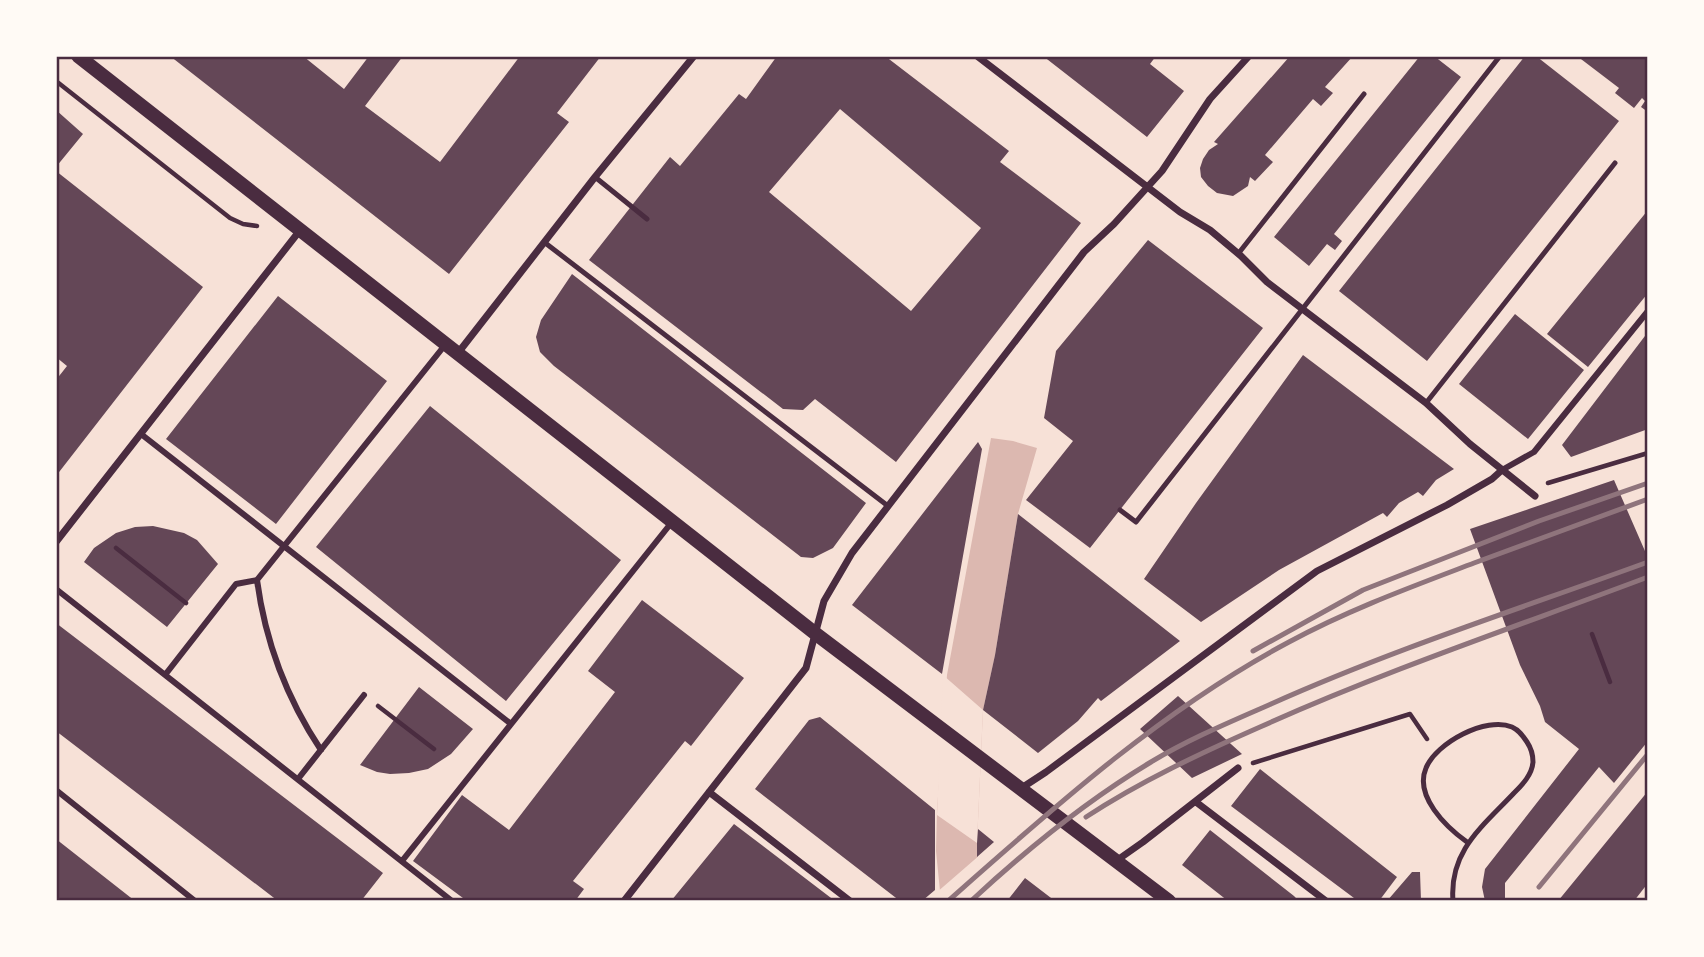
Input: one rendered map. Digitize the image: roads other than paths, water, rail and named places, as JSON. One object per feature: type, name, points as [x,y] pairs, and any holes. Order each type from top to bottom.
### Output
[{"type":"main road","points":[[78,56],[816,634],[1169,901]]},
{"type":"street","points":[[165,674],[236,584],[257,580],[544,242],[694,56]]},
{"type":"street","points":[[977,56],[1180,212],[1210,230],[1268,282],[1426,403],[1535,496]]},
{"type":"street","points":[[624,901],[806,668],[824,601],[852,553],[1084,252],[1172,158],[1210,99],[1249,56]]},
{"type":"street","points":[[56,542],[141,434],[297,225]]},
{"type":"street","points":[[1019,789],[1046,772],[1317,571],[1447,505],[1534,452],[1648,311]]},
{"type":"street","points":[[141,434],[511,724]]},
{"type":"street","points":[[402,861],[673,520]]},
{"type":"street","points":[[257,580],[266,627],[286,686],[321,750]]},
{"type":"street","points":[[56,589],[452,901]]},
{"type":"street","points":[[298,779],[364,695]]},
{"type":"street","points":[[1115,861],[1238,768]]},
{"type":"street","points":[[56,790],[195,901]]},
{"type":"street","points":[[709,792],[850,901]]},
{"type":"street","points":[[1196,802],[1326,901]]},
{"type":"lane","points":[[1120,510],[1136,522],[1500,56]]},
{"type":"lane","points":[[1238,254],[1364,94]]},
{"type":"lane","points":[[1426,403],[1615,163]]},
{"type":"lane","points":[[595,177],[648,219]]},
{"type":"lane","points":[[544,242],[888,506]]},
{"type":"lane","points":[[1453,901],[1456,865],[1467,842],[1526,780],[1533,766],[1533,756],[1521,733],[1511,727],[1499,725],[1482,728],[1455,737],[1429,759],[1423,774],[1424,790],[1433,807],[1467,842]]},
{"type":"railway","points":[[1253,651],[1363,590],[1539,521],[1648,483]]},
{"type":"railway","points":[[948,901],[1111,761],[1197,698],[1289,642],[1380,600],[1648,499]]},
{"type":"railway","points":[[971,901],[1035,844],[1080,809],[1151,762],[1195,738],[1364,665],[1648,562]]},
{"type":"railway","points":[[1086,817],[1172,768],[1308,706],[1404,667],[1648,577]]},
{"type":"railway","points":[[1539,887],[1648,754]]}]
